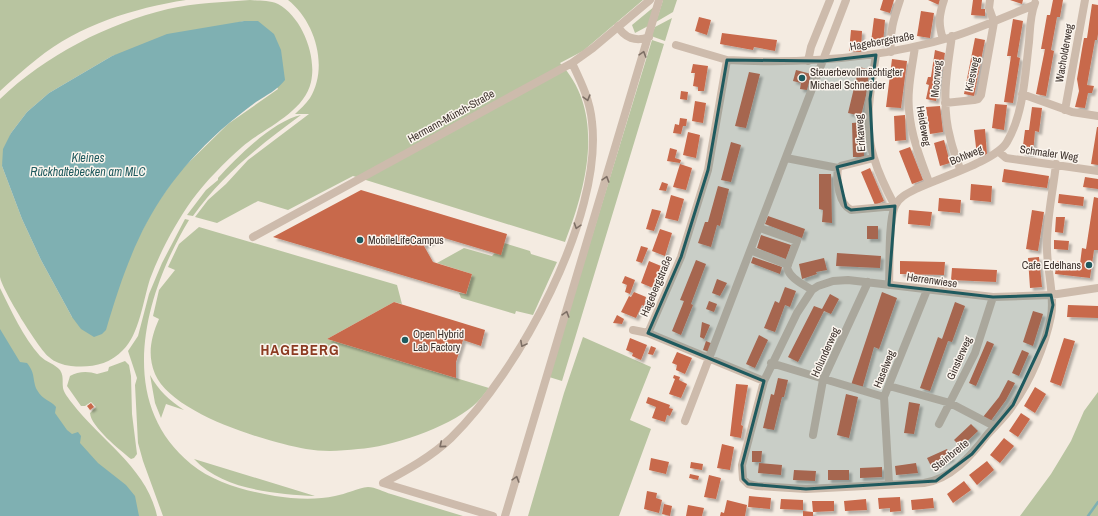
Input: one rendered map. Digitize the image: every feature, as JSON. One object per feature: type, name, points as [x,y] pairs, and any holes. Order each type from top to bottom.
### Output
[{"type":"street","name":"Hermann-Münch-Straße","points":[[253,237],[572,63],[593,48],[650,0]]},
{"type":"street","points":[[505,516],[659,0]]},
{"type":"street","points":[[808,61],[811,47],[830,0]]},
{"type":"street","points":[[685,422],[846,0]]},
{"type":"street","points":[[891,52],[890,38],[892,24],[900,0]]},
{"type":"street","points":[[944,0],[939,20],[939,28],[944,39]]},
{"type":"street","points":[[990,0],[989,8],[994,22]]},
{"type":"street","name":"Wacholderweg","points":[[1065,110],[1085,0]]},
{"type":"street","name":"Hagebergstraße","points":[[676,45],[727,60],[768,62],[823,61],[876,55],[944,39],[994,22],[1035,3]]},
{"type":"street","name":"Bohlweg","points":[[895,206],[903,196],[929,182],[989,158],[999,152],[1012,132],[1022,94],[1035,3]]},
{"type":"street","name":"Kiesweg","points":[[945,103],[974,100],[978,99],[981,95],[994,22]]},
{"type":"street","points":[[618,26],[622,33],[630,38],[639,40],[649,37]]},
{"type":"street","name":"Moorweg","points":[[952,36],[946,79],[945,103],[950,137],[960,170]]},
{"type":"street","name":"Heideweg","points":[[915,47],[909,90],[909,111],[916,149],[929,182]]},
{"type":"street","name":"Erikaweg","points":[[876,55],[869,106],[869,128],[873,158],[895,206]]},
{"type":"street","name":"Hagebergstraße","points":[[648,333],[681,257],[708,170],[727,60]]},
{"type":"street","points":[[493,516],[383,483],[432,454],[451,438],[481,404],[520,350],[557,276],[581,212],[592,156],[593,129],[590,105],[585,90],[572,63]]},
{"type":"street","points":[[1022,94],[1065,110],[1098,116]]},
{"type":"street","name":"Schmaler Weg","points":[[999,152],[1006,158],[1056,164],[1098,172]]},
{"type":"street","points":[[786,158],[838,168],[873,158]]},
{"type":"street","points":[[1051,296],[1047,249],[1056,164]]},
{"type":"street","points":[[838,168],[842,201],[846,207],[851,210],[895,206],[890,251],[889,285]]},
{"type":"street","points":[[763,229],[797,241],[788,265],[790,275],[812,290],[797,313],[771,363],[764,381]]},
{"type":"street","points":[[755,252],[788,265]]},
{"type":"street","name":"Herrenwiese","points":[[812,290],[825,282],[833,281],[868,282],[993,297],[1051,296],[1098,288]]},
{"type":"street","name":"Holunderweg","points":[[813,435],[823,380],[868,282]]},
{"type":"street","name":"Haselweg","points":[[889,484],[884,397],[927,290]]},
{"type":"street","name":"Steinbreite","points":[[764,381],[742,465],[743,478],[748,484],[756,486],[806,489],[924,483],[942,478],[972,454],[1013,405],[1038,358],[1051,316],[1053,305],[1051,296]]},
{"type":"street","name":"Ginsterweg","points":[[939,424],[975,354],[993,297]]},
{"type":"street","name":"Hagebergstraße","points":[[633,330],[648,333],[764,381]]},
{"type":"street","points":[[771,363],[823,380],[884,397]]},
{"type":"street","points":[[889,386],[950,403],[994,426]]},
{"type":"highlighted area","points":[[876,55],[870,99],[873,158],[837,167],[846,207],[851,210],[895,206],[889,285],[993,297],[1051,295],[1053,305],[1046,335],[1013,405],[972,454],[936,481],[806,489],[748,484],[743,479],[742,465],[764,381],[648,333],[681,257],[708,170],[727,60],[823,61]]},
{"type":"green space","points":[[0,0],[186,0],[166,3],[127,13],[89,28],[53,47],[27,67],[0,91]]},
{"type":"green space","points":[[250,0],[268,1],[278,4],[287,10],[301,28],[310,49],[312,61],[311,82],[307,93],[292,111],[235,153],[197,193],[163,248],[150,279],[137,327],[133,336],[123,350],[112,359],[92,366],[71,366],[56,362],[44,352],[30,332],[7,294],[0,277],[0,99],[37,68],[57,55],[100,32],[122,23],[145,15],[178,7]],"holes":[[[244,21],[278,89],[228,124],[179,172],[154,208],[135,244],[120,282],[72,317],[41,260],[22,219],[2,166],[11,133],[27,112],[49,93],[112,56]]]},
{"type":"green space","points":[[288,0],[643,0],[583,51],[560,63],[574,82],[583,104],[588,126],[588,150],[585,173],[580,197],[565,242],[353,176],[288,210],[258,201],[217,223],[195,217],[208,200],[226,184],[248,160],[309,114],[295,114],[310,98],[316,86],[319,59],[312,32],[306,20]]},
{"type":"green space","points":[[663,0],[677,0],[673,12],[656,22]]},
{"type":"green space","points":[[655,6],[650,25],[635,33],[632,25]]},
{"type":"green space","points":[[672,18],[665,41],[651,36],[655,27]]},
{"type":"green space","points":[[652,40],[664,44],[562,381],[549,377]]},
{"type":"green space","points":[[301,115],[242,161],[216,187],[193,216],[187,215],[206,190],[218,180],[218,178],[245,150],[279,124]]},
{"type":"green space","points":[[185,219],[189,220],[173,249],[160,280],[150,313],[145,346],[145,378],[152,410],[167,438],[191,464],[200,471],[220,481],[242,489],[264,494],[313,499],[335,496],[371,487],[463,516],[163,516],[138,443],[135,385],[137,378],[128,351],[138,336],[149,294],[162,263]]},
{"type":"green space","points":[[199,227],[397,285],[402,304],[394,302],[327,339],[489,388],[473,406],[449,422],[434,429],[386,445],[352,450],[332,451],[306,449],[246,433],[222,424],[180,402],[165,388],[155,374],[151,360],[151,346],[159,319],[153,316],[159,290],[175,270],[168,267],[179,244]]},
{"type":"green space","points":[[504,243],[530,251],[531,254],[557,262],[533,315],[516,311],[515,314],[461,298],[459,293],[466,294],[472,274],[437,263],[464,248],[492,256]]},
{"type":"green space","points":[[0,288],[18,323],[34,349],[42,358],[60,370],[64,390],[68,398],[84,417],[122,456],[144,483],[152,499],[157,516],[0,516]]},
{"type":"green space","points":[[583,337],[651,367],[630,420],[651,429],[619,516],[528,516],[564,393]]},
{"type":"green space","points":[[125,361],[129,365],[131,376],[132,414],[137,454],[131,459],[107,438],[95,425],[90,413],[96,407],[91,402],[85,406],[81,406],[67,386],[70,376],[73,374],[91,372],[97,374],[108,371],[109,367]]},
{"type":"green space","points":[[150,375],[165,395],[184,410],[166,404],[161,418],[155,403]]},
{"type":"green space","points":[[1098,392],[1098,516],[1020,516],[1051,474],[1071,441],[1084,411]]},
{"type":"green space","points":[[194,459],[315,496],[267,492],[234,484],[220,478]]},
{"type":"water","name":"Kleines Rückhaltebecken am MLC","points":[[244,21],[258,21],[274,34],[281,50],[285,80],[275,90],[256,102],[221,130],[178,175],[148,221],[136,245],[125,271],[106,330],[102,334],[94,337],[81,329],[72,317],[41,260],[22,219],[2,166],[3,149],[11,133],[27,112],[49,93],[112,56],[167,34]]},
{"type":"water","points":[[0,329],[20,362],[27,363],[30,367],[39,394],[56,407],[55,413],[67,430],[72,434],[78,432],[81,436],[80,443],[98,463],[126,485],[135,496],[139,516],[0,516]]},
{"type":"building","points":[[883,0],[894,0],[890,13],[880,10]]},
{"type":"building","points":[[928,0],[940,0],[939,5]]},
{"type":"building","points":[[973,0],[982,0],[981,9],[985,9],[985,16],[971,15]]},
{"type":"building","points":[[1010,0],[1023,0],[1022,4]]},
{"type":"building","points":[[1053,0],[1063,0],[1060,17],[1057,17],[1051,50],[1054,51],[1046,96],[1036,94],[1045,49],[1041,49],[1047,15],[1050,15]]},
{"type":"building","points":[[1092,4],[1098,5],[1098,34],[1097,40],[1095,40],[1087,85],[1094,86],[1092,93],[1088,93],[1085,108],[1075,107],[1079,91],[1077,79],[1084,38],[1087,38]]},
{"type":"building","points":[[921,11],[934,13],[930,38],[917,36]]},
{"type":"building","points":[[699,17],[711,20],[707,35],[695,31]]},
{"type":"building","points":[[874,18],[885,20],[883,44],[871,42]]},
{"type":"building","points":[[1013,19],[1023,21],[1017,57],[1020,58],[1013,103],[1004,102],[1011,56],[1007,56]]},
{"type":"building","points":[[851,30],[862,31],[861,52],[849,51]]},
{"type":"building","points":[[722,33],[777,40],[775,51],[754,47],[753,50],[720,44]]},
{"type":"building","points":[[975,38],[985,40],[974,96],[964,94]]},
{"type":"building","points":[[935,50],[945,53],[936,101],[926,99],[929,85],[926,84],[928,77],[931,77]]},
{"type":"building","points":[[892,59],[907,61],[901,108],[886,107]]},
{"type":"building","points":[[693,64],[708,66],[704,91],[698,91],[698,87],[693,86],[695,73],[691,73]]},
{"type":"building","points":[[859,67],[872,70],[861,116],[848,113]]},
{"type":"building","name":"Steuerbevollmächtigter Michael Schneider","points":[[796,70],[811,74],[807,90],[800,89],[801,83],[793,81]]},
{"type":"building","points":[[749,72],[760,74],[746,128],[735,126]]},
{"type":"building","points":[[681,91],[688,92],[687,100],[680,99]]},
{"type":"building","points":[[695,101],[706,103],[703,123],[692,121]]},
{"type":"building","points":[[995,104],[1007,105],[1004,130],[992,128]]},
{"type":"building","points":[[940,106],[943,132],[930,134],[926,107]]},
{"type":"building","points":[[1032,107],[1042,108],[1039,132],[1035,131],[1033,154],[1022,153],[1025,130],[1029,130]]},
{"type":"building","points":[[905,115],[906,140],[895,141],[894,116]]},
{"type":"building","points":[[680,118],[687,119],[686,126],[683,126],[681,134],[673,133],[675,124],[679,125]]},
{"type":"building","points":[[863,122],[864,157],[853,157],[852,123]]},
{"type":"building","points":[[1098,127],[1098,165],[1091,164]]},
{"type":"building","points":[[985,129],[987,155],[977,156],[974,130]]},
{"type":"building","points":[[688,132],[700,135],[696,158],[683,155]]},
{"type":"building","points":[[944,140],[950,163],[940,166],[934,143]]},
{"type":"building","points":[[731,142],[741,145],[731,182],[721,180]]},
{"type":"building","points":[[910,147],[923,180],[912,184],[899,151]]},
{"type":"building","points":[[670,148],[677,150],[675,158],[681,160],[680,163],[667,161]]},
{"type":"building","points":[[680,164],[692,168],[686,190],[673,187]]},
{"type":"building","points":[[870,168],[884,201],[875,205],[861,172]]},
{"type":"building","points":[[1004,169],[1049,176],[1047,188],[1002,182]]},
{"type":"building","points":[[819,174],[831,174],[832,223],[822,222],[823,210],[819,209]]},
{"type":"building","points":[[1085,177],[1098,179],[1098,189],[1083,187]]},
{"type":"building","points":[[662,182],[668,184],[666,191],[659,190]]},
{"type":"building","points":[[971,184],[992,186],[991,202],[970,200]]},
{"type":"building","points":[[718,186],[729,189],[720,226],[717,225],[711,247],[698,243],[705,222],[708,222]]},
{"type":"building","name":"MobileLifeCampus","points":[[361,190],[507,234],[501,255],[441,237],[424,246],[433,262],[472,274],[466,294],[273,237]]},
{"type":"building","points":[[1059,194],[1084,197],[1083,206],[1058,203]]},
{"type":"building","points":[[671,195],[684,199],[678,221],[665,218]]},
{"type":"building","points":[[1094,197],[1098,198],[1098,250],[1094,250],[1090,278],[1055,274],[1057,261],[1080,264],[1082,248],[1086,249]]},
{"type":"building","points":[[939,198],[961,200],[960,213],[938,211]]},
{"type":"building","points":[[652,209],[661,211],[654,231],[646,229]]},
{"type":"building","points":[[909,210],[932,212],[930,226],[908,224]]},
{"type":"building","points":[[1032,210],[1044,212],[1038,251],[1026,249]]},
{"type":"building","points":[[768,216],[805,229],[802,238],[765,224]]},
{"type":"building","points":[[1056,217],[1065,217],[1063,233],[1055,232]]},
{"type":"building","points":[[867,226],[878,226],[878,239],[867,239]]},
{"type":"building","points":[[660,229],[672,233],[665,256],[652,251]]},
{"type":"building","points":[[761,235],[791,245],[786,259],[757,248]]},
{"type":"building","points":[[1054,240],[1069,241],[1068,250],[1054,249]]},
{"type":"building","points":[[641,246],[648,248],[642,263],[636,261]]},
{"type":"building","points":[[837,253],[881,256],[880,268],[836,266]]},
{"type":"building","points":[[753,257],[782,267],[780,274],[751,263]]},
{"type":"building","points":[[1039,257],[1042,287],[1030,288],[1028,258]]},
{"type":"building","points":[[824,258],[827,270],[816,272],[817,274],[802,279],[799,264]]},
{"type":"building","points":[[696,260],[706,264],[691,304],[693,305],[681,335],[672,331],[684,301],[680,300]]},
{"type":"building","points":[[649,261],[661,266],[653,288],[641,283]]},
{"type":"building","points":[[900,261],[945,262],[944,275],[900,274]]},
{"type":"building","points":[[952,268],[997,270],[996,282],[951,280]]},
{"type":"building","points":[[625,276],[635,280],[630,294],[625,292],[627,285],[622,283]]},
{"type":"building","points":[[717,279],[727,283],[720,296],[712,293]]},
{"type":"building","points":[[785,287],[796,291],[790,307],[785,305],[775,332],[764,328],[775,301],[779,303]]},
{"type":"building","points":[[634,292],[646,297],[644,306],[642,305],[636,318],[621,312],[629,296],[631,297]]},
{"type":"building","points":[[882,292],[897,298],[879,349],[874,347],[862,389],[851,385]]},
{"type":"building","points":[[830,294],[839,299],[831,314],[824,311],[798,362],[788,357],[814,306],[822,309]]},
{"type":"building","points":[[709,301],[717,304],[714,312],[706,309]]},
{"type":"building","name":"Open Hybrid Lab Factory","points":[[394,302],[485,330],[481,346],[463,340],[456,362],[456,378],[327,339]]},
{"type":"building","points":[[955,302],[965,306],[952,342],[948,341],[930,391],[920,388],[938,337],[942,339]]},
{"type":"building","points":[[1068,305],[1098,306],[1098,318],[1067,317]]},
{"type":"building","points":[[1033,311],[1043,314],[1033,346],[1023,342]]},
{"type":"building","points":[[617,315],[624,319],[622,324],[613,323]]},
{"type":"building","points":[[702,322],[710,325],[704,339],[700,337]]},
{"type":"building","points":[[759,335],[768,340],[755,368],[746,364]]},
{"type":"building","points":[[630,338],[647,345],[641,360],[632,356],[633,353],[626,350]]},
{"type":"building","points":[[1064,338],[1075,341],[1061,386],[1050,382]]},
{"type":"building","points":[[706,341],[713,344],[710,352],[703,350]]},
{"type":"building","points":[[987,341],[994,344],[976,386],[969,383]]},
{"type":"building","points":[[651,346],[656,348],[653,355],[648,354]]},
{"type":"building","points":[[1022,350],[1029,353],[1019,376],[1012,373]]},
{"type":"building","points":[[677,352],[692,358],[685,374],[676,370],[677,365],[672,363]]},
{"type":"building","points":[[674,375],[680,377],[679,380],[687,384],[681,398],[669,394],[675,379],[673,378]]},
{"type":"building","points":[[778,378],[788,380],[784,397],[782,397],[774,430],[763,428],[771,394],[774,395]]},
{"type":"building","points":[[1008,380],[1015,383],[1006,400],[990,422],[983,417],[999,397]]},
{"type":"building","points":[[736,384],[748,385],[741,425],[743,426],[741,438],[730,436]]},
{"type":"building","points":[[1035,387],[1046,394],[1035,413],[1024,406]]},
{"type":"building","points":[[846,394],[858,397],[849,438],[837,435]]},
{"type":"building","points":[[648,397],[670,405],[669,408],[673,409],[670,416],[667,415],[665,422],[652,418],[656,407],[646,403]]},
{"type":"building","points":[[909,402],[920,404],[914,434],[904,433]]},
{"type":"building","points":[[91,403],[94,407],[90,410],[87,406]]},
{"type":"building","points":[[1021,413],[1030,419],[1018,437],[1009,431]]},
{"type":"building","points":[[971,424],[978,431],[961,447],[954,440]]},
{"type":"building","points":[[1004,438],[1014,446],[1000,463],[990,455]]},
{"type":"building","points":[[722,444],[734,447],[730,470],[717,468]]},
{"type":"building","points":[[947,449],[952,458],[932,468],[927,458]]},
{"type":"building","points":[[752,451],[762,451],[761,462],[752,462]]},
{"type":"building","points":[[651,458],[669,462],[666,474],[649,470]]},
{"type":"building","points":[[987,461],[994,470],[977,485],[969,475]]},
{"type":"building","points":[[691,462],[703,464],[702,470],[690,468]]},
{"type":"building","points":[[759,463],[782,465],[781,475],[758,473]]},
{"type":"building","points":[[916,463],[918,473],[896,475],[895,466]]},
{"type":"building","points":[[882,467],[882,477],[860,478],[860,468]]},
{"type":"building","points":[[794,470],[816,471],[815,481],[793,480]]},
{"type":"building","points":[[828,470],[849,470],[849,480],[828,480]]},
{"type":"building","points":[[690,474],[699,476],[698,480],[689,478]]},
{"type":"building","points":[[709,475],[721,478],[716,499],[704,497]]},
{"type":"building","points":[[964,481],[971,490],[953,503],[947,494]]},
{"type":"building","points":[[647,491],[657,493],[656,498],[662,500],[659,513],[644,509]]},
{"type":"building","points":[[749,496],[771,498],[770,509],[748,507]]},
{"type":"building","points":[[900,497],[901,511],[890,512],[890,508],[879,509],[878,498]]},
{"type":"building","points":[[933,498],[934,508],[912,510],[911,500]]},
{"type":"building","points":[[781,499],[803,500],[803,510],[780,509]]},
{"type":"building","points":[[866,499],[867,510],[845,511],[844,501]]},
{"type":"building","points":[[727,500],[747,505],[745,516],[720,516],[721,512],[724,513]]},
{"type":"building","points":[[812,501],[834,501],[834,511],[813,512]]},
{"type":"building","points":[[664,504],[672,506],[670,516],[662,514]]},
{"type":"building","points":[[688,505],[704,508],[702,516],[686,516]]},
{"type":"building","points":[[803,511],[813,512],[813,516],[803,516]]},
{"type":"waterway","points":[[1088,516],[1098,502]]},
{"type":"place","name":"Steuerbevollmächtigter Michael Schneider","points":[[802,78]]},
{"type":"place","name":"MobileLifeCampus","points":[[360,240]]},
{"type":"place","name":"Cafe Edelhans","points":[[1089,265]]},
{"type":"place","name":"Open Hybrid Lab Factory","points":[[405,340]]},
{"type":"district","name":"HAGEBERG","points":[[300,350]]}]
